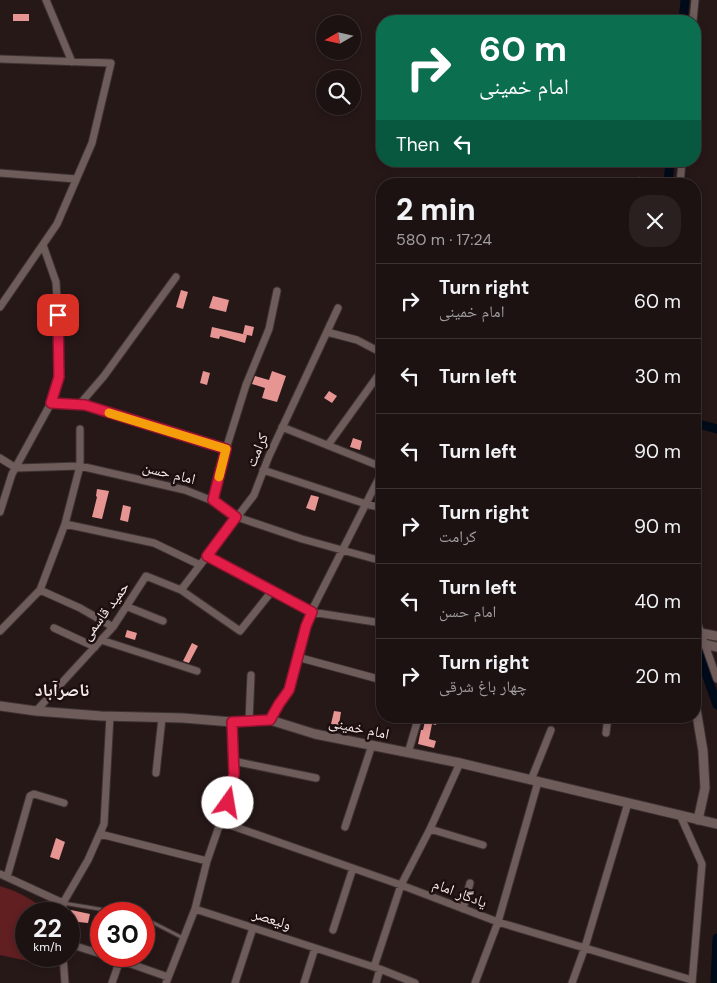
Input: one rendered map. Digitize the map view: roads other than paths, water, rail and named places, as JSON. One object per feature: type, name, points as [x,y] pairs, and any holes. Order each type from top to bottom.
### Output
[{"type":"street","points":[[46,0],[72,62]]},
{"type":"street","points":[[694,15],[695,0]]},
{"type":"street","points":[[0,59],[111,63],[92,143],[57,224],[0,307]]},
{"type":"street","points":[[0,172],[76,179]]},
{"type":"street","points":[[0,512],[12,474],[51,403],[59,377],[56,282],[43,245]]},
{"type":"street","points":[[79,405],[104,376],[176,277]]},
{"type":"street","points":[[213,500],[226,449],[246,385],[269,329],[277,292]]},
{"type":"street","name":"کرامت","points":[[182,590],[254,495],[282,427],[338,308]]},
{"type":"street","points":[[327,332],[357,340],[376,350]]},
{"type":"street","points":[[328,445],[376,378]]},
{"type":"street","points":[[51,403],[85,405],[226,449]]},
{"type":"street","points":[[282,427],[376,465]]},
{"type":"street","points":[[0,631],[40,590],[65,524],[80,466],[80,428]]},
{"type":"street","points":[[0,458],[16,468]]},
{"type":"street","name":"امام حسن","points":[[16,468],[80,466],[185,490],[213,500],[236,517],[302,539],[376,559]]},
{"type":"street","points":[[263,470],[376,506]]},
{"type":"street","points":[[270,720],[289,690],[306,626],[312,612],[376,484]]},
{"type":"street","points":[[65,524],[154,543],[200,565]]},
{"type":"street","points":[[207,556],[312,612],[376,622]]},
{"type":"street","name":"حمید قاسمی","points":[[36,711],[113,627],[128,607],[146,576],[182,590],[240,631],[272,591]]},
{"type":"street","points":[[40,590],[80,608],[113,627]]},
{"type":"street","points":[[128,607],[162,621]]},
{"type":"street","points":[[54,628],[95,647]]},
{"type":"street","points":[[701,633],[717,636]]},
{"type":"street","points":[[101,640],[197,671]]},
{"type":"street","points":[[701,644],[717,647]]},
{"type":"street","points":[[701,646],[717,679]]},
{"type":"street","points":[[298,658],[376,678]]},
{"type":"street","points":[[249,721],[251,675]]},
{"type":"street","name":"امام خمینی","points":[[0,706],[36,711],[110,716],[232,722],[270,720],[315,734],[460,763],[717,824]]},
{"type":"street","points":[[64,902],[88,860],[104,824],[110,716]]},
{"type":"street","points":[[156,773],[162,718]]},
{"type":"street","points":[[136,967],[167,980],[185,939],[207,861],[228,803],[234,774],[232,722]]},
{"type":"street","points":[[408,753],[417,723]]},
{"type":"street","points":[[606,733],[607,723]]},
{"type":"street","points":[[699,723],[705,788],[702,821]]},
{"type":"street","points":[[475,983],[498,922],[535,781],[551,730]]},
{"type":"street","points":[[345,827],[372,745]]},
{"type":"street","points":[[233,761],[316,778]]},
{"type":"street","points":[[376,983],[377,968],[401,885],[430,829],[460,763]]},
{"type":"street","points":[[61,902],[4,875],[30,796],[34,794],[64,802]]},
{"type":"street","points":[[572,983],[585,947],[628,803]]},
{"type":"street","points":[[680,815],[702,864],[692,982]]},
{"type":"street","name":"یادگار امام","points":[[221,822],[401,885],[498,922],[585,947],[692,982]]},
{"type":"street","points":[[430,829],[483,845]]},
{"type":"street","points":[[100,834],[207,861]]},
{"type":"street","points":[[333,930],[353,868]]},
{"type":"street","points":[[463,909],[470,883]]},
{"type":"street","name":"ولیعصر","points":[[195,909],[377,968],[415,983]]},
{"type":"street","points":[[235,983],[253,928]]},
{"type":"street","points":[[304,983],[315,948]]},
{"type":"street","points":[[64,967],[65,983]]},
{"type":"street","points":[[112,983],[118,967]]},
{"type":"lane","points":[[155,924],[185,939]]},
{"type":"waterway","points":[[684,15],[685,0]]},
{"type":"waterway","points":[[669,167],[669,178]]},
{"type":"waterway","points":[[701,425],[717,429]]},
{"type":"waterway","points":[[701,659],[717,705]]},
{"type":"waterway","points":[[715,983],[717,938]]},
{"type":"district","name":"ناصرآباد","points":[[62,690]]}]
